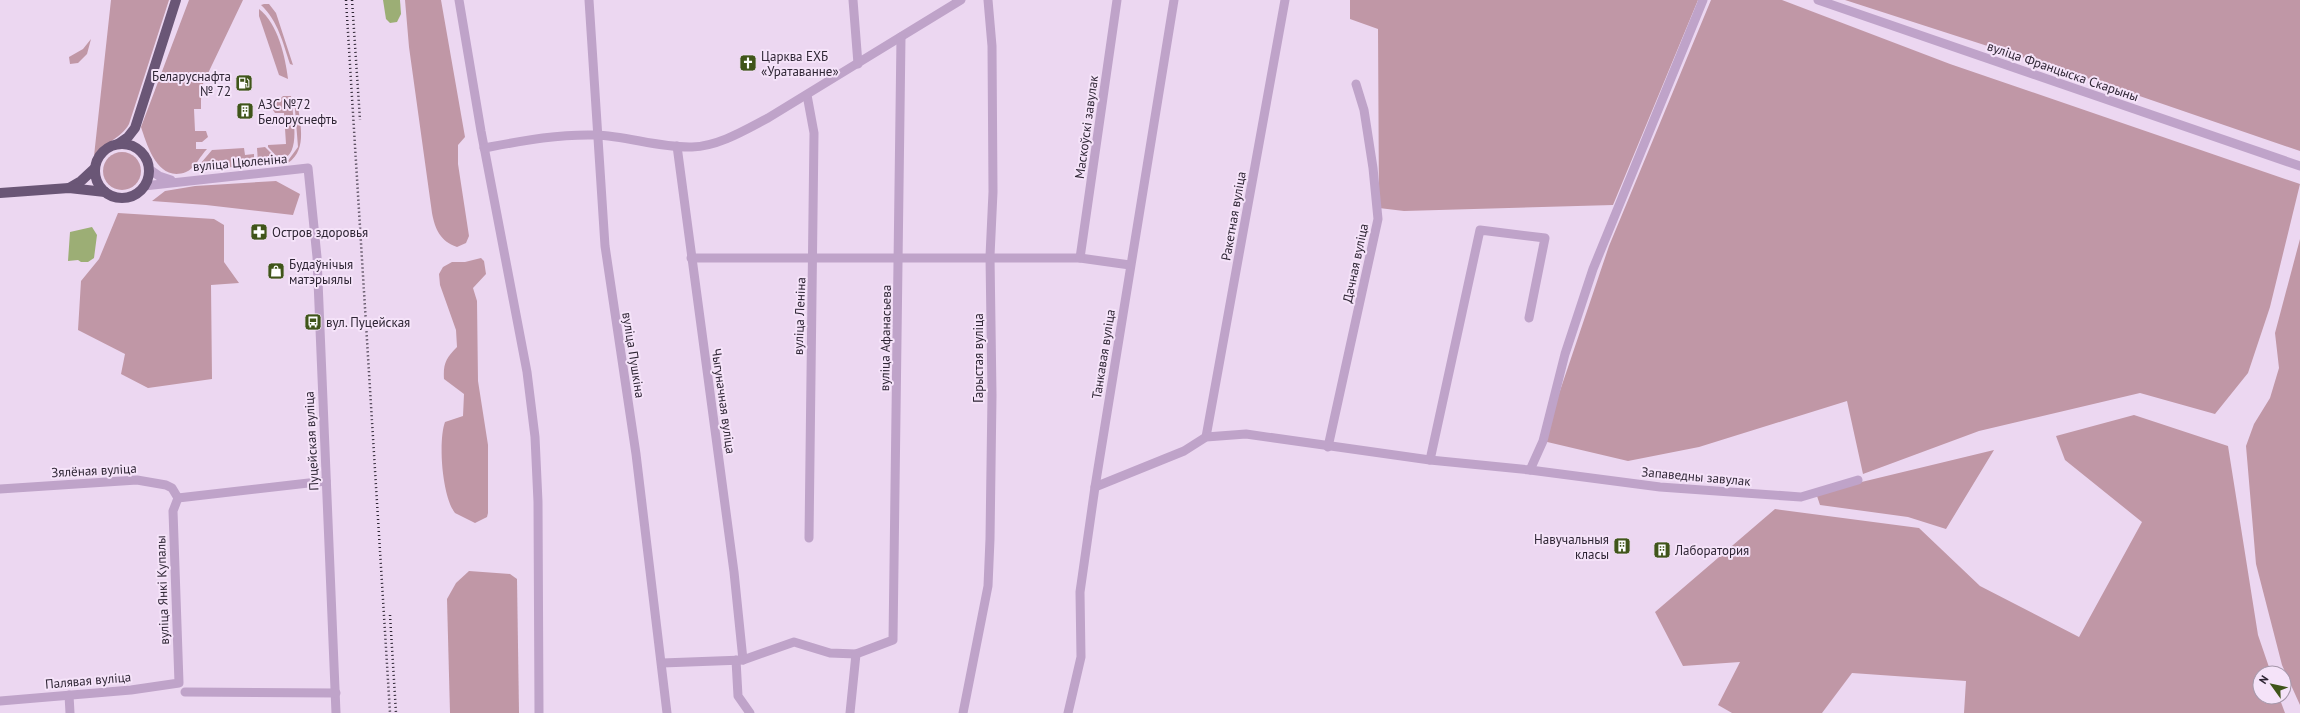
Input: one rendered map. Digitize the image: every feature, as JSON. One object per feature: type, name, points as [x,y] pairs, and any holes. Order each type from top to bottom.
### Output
[{"type":"main road","points":[[118,144],[128,137],[135,128],[176,0]]},
{"type":"main road","points":[[135,128],[149,169],[144,186]]},
{"type":"main road","points":[[69,188],[81,181],[95,168],[102,152],[109,146],[127,144],[142,152]]},
{"type":"main road","points":[[95,168],[95,177],[105,192]]},
{"type":"main road","name":"вуліца Цюленіна","points":[[0,192],[69,188],[105,192],[113,196],[126,197],[138,192],[144,186]]},
{"type":"street","points":[[459,0],[484,148],[527,372],[535,437],[538,502],[539,713]]},
{"type":"street","name":"вуліца Пушкіна","points":[[589,0],[605,246],[636,454],[667,713]]},
{"type":"street","points":[[854,0],[858,64]]},
{"type":"street","points":[[484,148],[543,136],[598,135],[693,147],[722,140],[768,118],[961,0]]},
{"type":"street","name":"Гарыстая вуліца","points":[[962,713],[988,586],[992,394],[990,256],[993,192],[992,46],[988,0]]},
{"type":"street","name":"Маскоўскі завулак","points":[[1080,258],[1117,0]]},
{"type":"street","name":"Танкавая вуліца","points":[[1068,713],[1082,657],[1080,592],[1095,487],[1174,0]]},
{"type":"street","name":"Ракетная вуліца","points":[[1206,437],[1284,0]]},
{"type":"street","points":[[1095,487],[1184,451],[1206,437],[1246,434],[1328,447],[1430,460],[1530,470],[1543,441],[1565,354],[1593,269],[1703,0]]},
{"type":"street","name":"вуліца Францыска Скарыны","points":[[1818,0],[2300,166]]},
{"type":"street","name":"вуліца Афанасьева","points":[[856,654],[893,640],[900,257],[901,37]]},
{"type":"street","name":"Дачная вуліца","points":[[1328,447],[1378,219],[1364,110],[1356,84]]},
{"type":"street","name":"вуліца Леніна","points":[[807,95],[814,134],[814,259],[810,395],[809,538]]},
{"type":"street","name":"Чыгуначная вуліца","points":[[677,146],[734,572],[740,660],[738,696],[750,713]]},
{"type":"street","name":"вуліца Цюленіна","points":[[144,186],[174,181],[308,168]]},
{"type":"street","name":"Пуцейская вуліца","points":[[308,168],[317,258],[336,713]]},
{"type":"street","name":"вуліца Цюленіна","points":[[149,169],[159,176],[174,181]]},
{"type":"street","points":[[1430,460],[1480,230],[1545,238],[1529,318]]},
{"type":"street","points":[[691,258],[814,259],[990,256],[1080,258],[1130,265]]},
{"type":"street","name":"Запаведны завулак","points":[[1530,470],[1660,487],[1801,497],[1858,480]]},
{"type":"street","name":"Зялёная вуліца","points":[[0,489],[136,480],[166,485],[172,488],[178,498]]},
{"type":"street","points":[[178,498],[326,482]]},
{"type":"street","name":"вуліца Янкі Купалы","points":[[178,498],[173,511],[179,683]]},
{"type":"street","points":[[662,663],[740,660],[794,642],[830,653],[856,654],[850,713]]},
{"type":"street","name":"Палявая вуліца","points":[[0,700],[131,690],[179,683]]},
{"type":"street","points":[[185,692],[336,693]]},
{"type":"street","points":[[69,695],[70,713]]},
{"type":"shaded area","points":[[111,0],[169,0],[129,124],[122,133],[98,151],[94,156]]},
{"type":"shaded area","points":[[189,0],[243,0],[201,88],[201,109],[194,109],[195,131],[206,131],[208,137],[202,142],[196,142],[196,149],[207,149],[195,165],[189,170],[176,174],[168,172],[155,160],[150,152],[141,127]]},
{"type":"shaded area","points":[[383,0],[400,0],[401,14],[397,22],[390,23],[386,19]]},
{"type":"shaded area","points":[[405,0],[441,0],[465,137],[458,145],[458,164],[469,236],[466,243],[457,247],[446,241],[439,234],[432,213],[409,47]]},
{"type":"shaded area","points":[[1350,0],[1698,0],[1613,205],[1404,211],[1379,208],[1378,29],[1350,19]]},
{"type":"shaded area","points":[[1711,0],[1782,0],[1950,64],[2300,184],[2270,307],[2248,373],[2215,414],[2140,393],[1979,431],[1863,474],[1847,401],[1699,447],[1628,461],[1543,441],[1609,246]]},
{"type":"shaded area","points":[[1845,0],[2300,0],[2300,151],[2090,79]]},
{"type":"shaded area","points":[[269,4],[276,13],[293,65],[290,64],[276,25],[261,5]]},
{"type":"shaded area","points":[[259,9],[266,15],[280,41],[288,79],[279,75],[259,16]]},
{"type":"shaded area","points":[[91,39],[87,54],[78,63],[70,64],[69,57],[83,49]]},
{"type":"shaded area","points":[[283,96],[291,96],[294,123],[294,142],[292,151],[287,157],[280,160],[268,147],[268,145],[286,144],[284,113],[275,113],[273,110],[275,104]]},
{"type":"shaded area","points":[[294,97],[297,99],[301,125],[301,142],[299,150],[288,163],[287,162],[298,147]]},
{"type":"shaded area","points":[[265,147],[278,160],[258,162],[257,148]]},
{"type":"shaded area","points":[[244,148],[245,155],[254,154],[254,159],[247,160],[247,163],[233,164],[233,167],[195,170],[212,150]]},
{"type":"shaded area","points":[[118,152],[126,152],[136,157],[140,164],[140,178],[136,185],[126,190],[118,190],[108,185],[106,182],[103,175],[103,167],[108,157],[111,155]]},
{"type":"shaded area","points":[[276,181],[300,194],[293,215],[206,205],[152,201],[165,191],[195,186]]},
{"type":"shaded area","points":[[118,213],[214,219],[224,225],[224,262],[239,283],[211,285],[212,379],[148,388],[121,374],[125,354],[78,330],[81,281],[99,259]]},
{"type":"shaded area","points":[[92,227],[97,235],[94,258],[88,262],[81,262],[78,260],[68,261],[70,232]]},
{"type":"shaded area","points":[[2300,239],[2300,705],[2292,687],[2292,665],[2282,665],[2256,564],[2246,446],[2254,424],[2270,398],[2279,368],[2275,333]]},
{"type":"shaded area","points":[[481,258],[484,261],[486,274],[473,288],[477,301],[478,381],[488,445],[488,513],[487,517],[475,523],[455,513],[444,482],[442,468],[442,442],[445,422],[463,416],[464,394],[444,379],[446,362],[457,347],[456,330],[440,285],[439,274],[443,267],[452,262],[465,262]]},
{"type":"shaded area","points":[[2134,415],[2228,446],[2258,635],[2268,665],[2252,665],[2252,705],[2282,705],[2285,713],[1964,713],[1966,681],[1852,673],[1822,713],[1732,713],[1718,705],[1740,662],[1683,666],[1655,612],[1775,509],[1919,528],[1980,586],[2079,637],[2142,522],[2065,460],[2056,436]]},
{"type":"shaded area","points":[[1994,450],[1946,529],[1908,517],[1820,505],[1816,493]]},
{"type":"shaded area","points":[[469,571],[510,574],[517,579],[519,713],[450,713],[447,599],[456,583]]},
{"type":"railway","points":[[346,0],[390,713]]},
{"type":"railway","points":[[352,0],[360,120]]},
{"type":"railway","points":[[390,615],[396,713]]},
{"type":"place","name":"Царква ЕХБ «Уратаванне»","points":[[748,63]]},
{"type":"place","name":"Беларуснафта № 72","points":[[244,83]]},
{"type":"place","name":"АЗС №72 Белоруснефть","points":[[245,111]]},
{"type":"place","name":"Остров здоровья","points":[[259,232]]},
{"type":"place","name":"Будаўнічыя матэрыялы","points":[[276,271]]},
{"type":"place","name":"вул. Пуцейская","points":[[313,322]]},
{"type":"place","name":"Навучальныя класы","points":[[1622,546]]},
{"type":"place","name":"Лаборатория","points":[[1662,550]]}]
